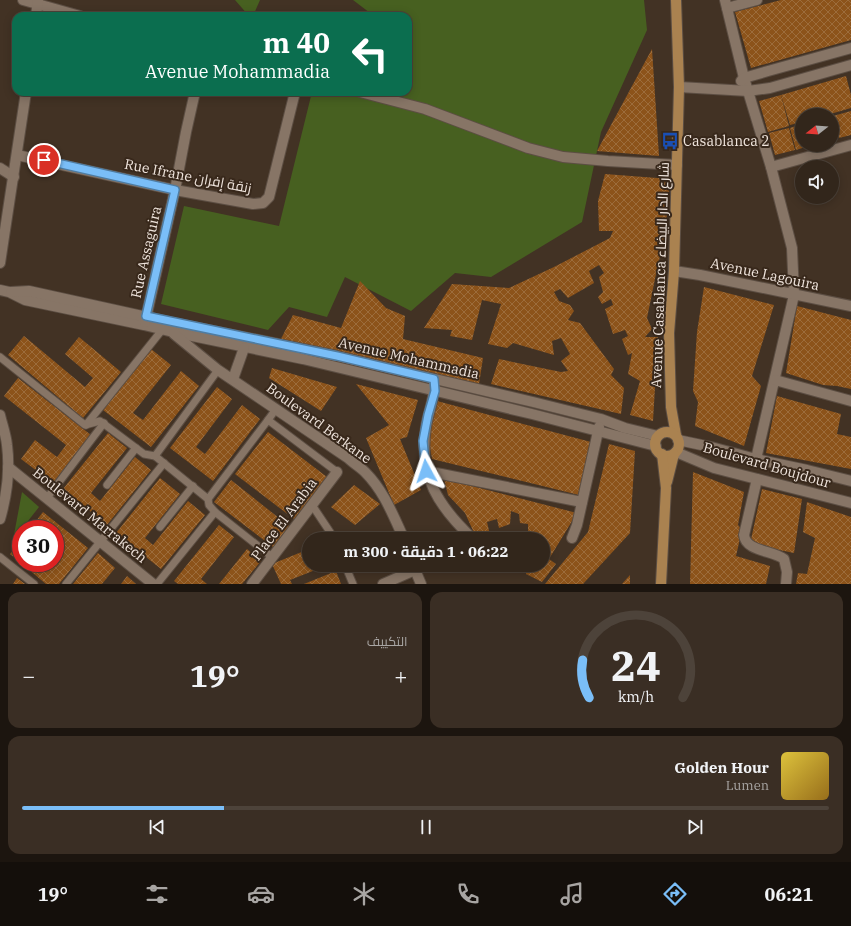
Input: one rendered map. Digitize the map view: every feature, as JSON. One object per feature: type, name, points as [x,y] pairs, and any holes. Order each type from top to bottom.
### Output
[{"type":"street","points":[[23,0],[38,2],[68,12]]},
{"type":"street","name":"Avenue Casablanca شارع الدار البيضاء","points":[[666,488],[675,453],[679,446],[671,407],[669,333],[674,271],[679,87],[676,0]]},
{"type":"street","points":[[756,460],[794,295],[792,248],[771,167],[744,78],[726,4],[757,0]]},
{"type":"street","points":[[37,12],[38,2]]},
{"type":"street","points":[[732,90],[744,78],[851,48]]},
{"type":"street","points":[[679,87],[748,91],[770,88],[851,65]]},
{"type":"street","points":[[0,263],[18,154],[25,96]]},
{"type":"street","name":"Rue Assaguira","points":[[145,321],[175,190],[194,96]]},
{"type":"street","name":"Rue Ifrane زنقة إفران","points":[[18,154],[175,190],[253,204],[263,203],[269,197],[294,96]]},
{"type":"street","points":[[375,96],[425,109],[528,148],[564,157],[677,165]]},
{"type":"street","points":[[771,167],[851,145]]},
{"type":"street","points":[[0,168],[14,177]]},
{"type":"street","name":"Avenue Lagouira","points":[[674,271],[851,306]]},
{"type":"street","name":"Avenue Mohammadia","points":[[4,291],[25,300],[145,321],[244,348],[303,360],[532,414],[597,432],[660,442]]},
{"type":"street","name":"Avenue Mohammadia","points":[[145,321],[162,330],[174,328],[337,356],[533,402],[601,419],[660,442]]},
{"type":"street","name":"Boulevard Berkane","points":[[174,328],[218,370],[348,458],[364,472],[378,487],[390,507],[401,532]]},
{"type":"street","points":[[233,379],[244,348]]},
{"type":"street","points":[[434,379],[435,391],[428,415],[423,441],[426,471],[437,498],[466,532]]},
{"type":"street","points":[[775,380],[851,400]]},
{"type":"street","name":"Avenue Casablanca شارع الدار البيضاء","points":[[661,584],[666,488],[660,442],[671,407]]},
{"type":"street","points":[[0,414],[8,467],[5,504],[0,519]]},
{"type":"street","points":[[572,538],[577,525],[601,419]]},
{"type":"street","points":[[675,453],[668,456],[660,442],[670,432],[677,437]]},
{"type":"street","name":"Boulevard Boujdour","points":[[677,437],[756,460],[851,481]]},
{"type":"street","name":"Boulevard Boujdour","points":[[675,453],[714,468],[851,503]]},
{"type":"street","name":"Boulevard Marrakech","points":[[8,467],[153,584]]},
{"type":"street","points":[[426,471],[582,502]]},
{"type":"street","name":"Place El Arabia","points":[[252,584],[337,472]]},
{"type":"street","points":[[757,479],[744,535],[746,543],[778,555],[784,559],[787,572],[786,584]]},
{"type":"street","points":[[383,584],[405,572]]},
{"type":"street","points":[[416,572],[421,584]]},
{"type":"lane","points":[[85,425],[162,330]]},
{"type":"lane","points":[[0,357],[85,425]]},
{"type":"lane","points":[[155,456],[218,370]]},
{"type":"lane","points":[[208,499],[276,409]]},
{"type":"lane","points":[[268,420],[337,472]]},
{"type":"lane","points":[[85,425],[100,421],[144,454],[155,456],[208,499],[209,505],[215,512],[272,557]]},
{"type":"lane","points":[[47,498],[104,423]]},
{"type":"lane","points":[[107,485],[136,448]]},
{"type":"lane","points":[[66,584],[164,463]]},
{"type":"lane","points":[[160,527],[193,486]]},
{"type":"lane","points":[[312,505],[330,532]]},
{"type":"lane","points":[[157,584],[215,512]]},
{"type":"lane","points":[[0,557],[34,584]]},
{"type":"lane","points":[[348,572],[353,584]]},
{"type":"green space","points":[[235,0],[260,0],[255,12],[246,12]]},
{"type":"green space","points":[[353,0],[644,0],[647,30],[601,132],[582,222],[491,277],[455,273],[411,311],[345,277],[327,317],[289,307],[268,330],[161,304],[184,206],[279,226],[311,96],[412,96],[412,12],[369,12]]},
{"type":"green space","points":[[22,492],[39,507],[29,520],[17,520]]},
{"type":"building","points":[[781,0],[851,0],[851,40],[751,68],[735,12]]},
{"type":"building","points":[[652,49],[659,156],[597,151]]},
{"type":"building","points":[[846,76],[851,95],[851,108],[839,112],[839,108],[795,108],[795,124],[790,125],[781,95]]},
{"type":"building","points":[[781,95],[789,126],[768,132],[759,101]]},
{"type":"building","points":[[851,111],[851,135],[839,138],[839,114]]},
{"type":"building","points":[[795,126],[795,146],[790,128]]},
{"type":"building","points":[[789,128],[795,150],[775,155],[769,133]]},
{"type":"building","points":[[605,174],[670,179],[665,236],[647,318],[652,329],[645,337],[658,337],[653,421],[630,415],[640,381],[628,374],[632,353],[628,355],[622,339],[628,336],[625,330],[613,334],[605,309],[613,305],[611,299],[602,304],[598,297],[603,292],[599,277],[604,273],[599,265],[589,271],[594,283],[568,298],[560,289],[554,292],[559,301],[570,305],[574,311],[568,320],[580,323],[614,369],[611,375],[624,388],[621,414],[491,384],[499,359],[561,372],[568,371],[561,361],[570,354],[561,338],[552,341],[554,355],[513,343],[507,348],[488,344],[501,304],[482,300],[472,340],[450,336],[452,330],[424,328],[452,284],[509,288],[610,238],[613,231],[599,231],[598,201]]},
{"type":"building","points":[[360,281],[386,308],[405,316],[403,339],[483,358],[479,384],[281,339],[293,315],[341,328]]},
{"type":"building","points":[[704,287],[774,305],[752,376],[761,386],[744,446],[695,426],[698,402],[693,391],[697,332]]},
{"type":"building","points":[[797,306],[851,320],[851,389],[823,385],[786,373]]},
{"type":"building","points":[[24,336],[85,387],[93,378],[65,354],[79,337],[121,372],[83,418],[8,355]]},
{"type":"building","points":[[151,349],[171,365],[133,413],[143,420],[181,371],[199,386],[151,447],[103,410]]},
{"type":"building","points":[[272,368],[337,387],[321,411],[269,378]]},
{"type":"building","points":[[18,378],[91,435],[53,483],[21,459],[35,440],[57,457],[66,445],[4,396]]},
{"type":"building","points":[[356,384],[418,400],[407,437],[400,439],[421,490],[394,505],[366,438],[389,425]]},
{"type":"building","points":[[217,387],[232,399],[196,447],[205,454],[242,405],[260,419],[213,481],[170,448]]},
{"type":"building","points":[[777,396],[841,414],[837,434],[851,437],[851,469],[766,453]]},
{"type":"building","points":[[437,401],[591,442],[579,495],[432,459],[428,438]]},
{"type":"building","points":[[268,432],[327,477],[294,519],[235,474]]},
{"type":"building","points":[[108,433],[127,448],[91,493],[100,501],[135,457],[151,470],[107,525],[63,489]]},
{"type":"building","points":[[609,444],[635,451],[630,533],[583,584],[545,584],[588,532]]},
{"type":"building","points":[[693,472],[744,492],[738,525],[742,530],[736,556],[770,566],[766,584],[690,584]]},
{"type":"building","points":[[160,478],[180,494],[145,538],[153,545],[188,501],[205,515],[161,569],[116,533]]},
{"type":"building","points":[[444,479],[577,513],[550,557],[550,532],[528,532],[528,524],[520,523],[519,514],[511,511],[510,524],[499,528],[497,519],[487,522],[489,532],[474,532],[465,513],[448,495]]},
{"type":"building","points":[[231,480],[289,526],[273,547],[214,502]]},
{"type":"building","points":[[354,485],[380,504],[355,525],[331,507]]},
{"type":"building","points":[[762,489],[802,499],[794,553],[750,544]]},
{"type":"building","points":[[807,502],[851,517],[851,584],[796,584],[798,573],[807,574],[815,538],[803,532]]},
{"type":"building","points":[[43,512],[53,520],[37,520]]},
{"type":"building","points":[[219,525],[234,537],[201,579],[207,584],[178,584],[174,581]]},
{"type":"building","points":[[64,529],[88,548],[59,584],[46,584],[32,572],[64,572]]},
{"type":"building","points":[[247,549],[261,561],[242,584],[219,584]]},
{"type":"building","points":[[302,552],[302,572],[310,572],[290,580],[292,584],[281,584],[272,564]]},
{"type":"building","points":[[98,553],[115,568],[102,584],[73,584]]},
{"type":"building","points":[[550,560],[556,564],[550,572]]},
{"type":"building","points":[[336,572],[341,584],[304,584]]},
{"type":"building","points":[[526,572],[550,572],[542,582],[526,574]]},
{"type":"building","points":[[630,575],[630,584],[622,584]]},
{"type":"building","points":[[127,576],[136,584],[121,584]]},
{"type":"building","points":[[17,578],[25,584],[13,584]]},
{"type":"place","name":"Casablanca 2","points":[[670,141]]},
{"type":"route","points":[[44,160],[175,190],[146,316],[337,356],[434,379],[435,391],[428,415],[423,441],[426,471]]}]
